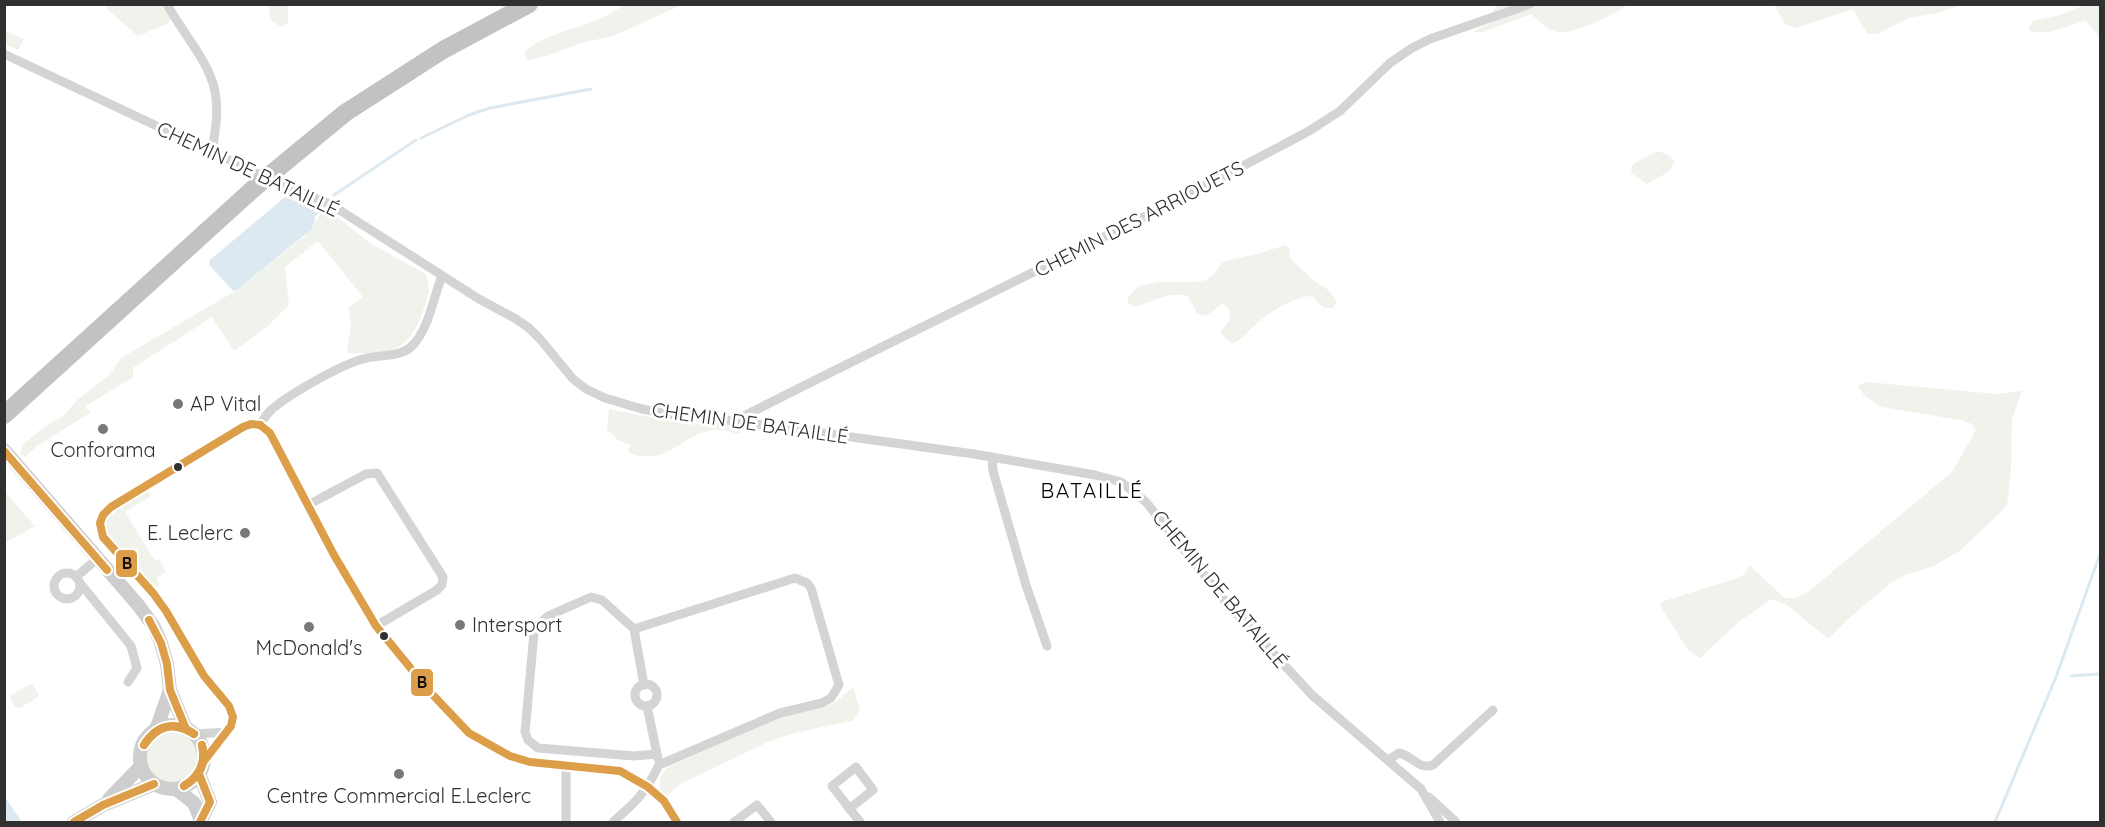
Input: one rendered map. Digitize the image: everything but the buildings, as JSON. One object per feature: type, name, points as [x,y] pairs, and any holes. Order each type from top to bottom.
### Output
[{"type":"highway","points":[[4,415],[253,189],[345,113],[443,50],[529,4]]},
{"type":"street","points":[[167,4],[202,59],[215,91],[216,128],[212,152]]},
{"type":"street","name":"CHEMIN DES ARRIOUETS","points":[[736,421],[832,371],[1089,245],[1310,131],[1340,111],[1390,63],[1412,48],[1430,39],[1530,4]]},
{"type":"street","name":"CHEMIN DE BATAILLÉ","points":[[4,54],[284,186],[330,204],[442,276],[529,327],[573,379],[605,399],[675,415],[736,421],[992,457],[1110,478],[1134,490],[1225,601],[1312,695],[1421,789],[1440,822]]},
{"type":"street","points":[[260,425],[269,412],[286,398],[348,364],[363,358],[405,351],[424,328],[442,276]]},
{"type":"street","points":[[228,732],[190,732],[176,726],[166,726],[156,730],[144,742],[140,758],[144,773],[161,788],[185,787],[228,732],[232,717],[229,706],[204,676],[160,602],[102,535],[100,521],[103,513],[111,507],[227,436],[251,424],[260,425],[270,433],[334,555],[376,626],[431,693],[469,732],[510,756],[530,762],[620,771],[648,787],[664,801],[677,822]]},
{"type":"street","points":[[4,450],[139,606],[154,627],[167,664],[170,690],[190,732],[200,742],[202,768],[210,802],[201,821]]},
{"type":"street","points":[[992,457],[993,471],[1026,585],[1047,646]]},
{"type":"street","points":[[308,505],[366,474],[377,473],[443,577],[442,585],[437,590],[376,626]]},
{"type":"street","points":[[97,559],[78,580],[131,645],[137,668],[128,681]]},
{"type":"street","points":[[634,629],[795,578],[811,588],[839,685],[831,698],[822,703],[780,713],[659,765]]},
{"type":"street","points":[[644,685],[634,629],[602,600],[591,597],[542,620],[534,633],[525,732],[528,740],[538,748],[634,756],[657,754]]},
{"type":"street","points":[[644,685],[653,687],[656,693],[654,701],[647,706],[640,705],[635,698],[638,688],[644,685]]},
{"type":"street","points":[[156,730],[170,690]]},
{"type":"street","points":[[613,822],[638,802],[659,765],[647,706]]},
{"type":"street","points":[[1390,759],[1399,753],[1418,765],[1427,767],[1433,765],[1492,710]]},
{"type":"street","points":[[103,805],[141,766]]},
{"type":"street","points":[[566,766],[566,822]]},
{"type":"street","points":[[849,809],[873,789],[856,767],[832,786],[849,809],[860,822]]},
{"type":"street","points":[[74,822],[103,805],[154,784]]},
{"type":"street","points":[[176,789],[195,802],[201,821]]},
{"type":"street","points":[[1421,789],[1456,822]]},
{"type":"street","points":[[734,822],[756,805],[771,822]]},
{"type":"shaded area","points":[[2087,4],[2100,5],[2100,39],[2084,21],[2050,32],[2032,32],[2029,29],[2032,21],[2057,16]]},
{"type":"shaded area","points":[[106,5],[163,5],[171,19],[167,24],[138,36],[107,9]]},
{"type":"shaded area","points":[[268,5],[288,5],[288,23],[281,27],[271,20]]},
{"type":"shaded area","points":[[625,5],[682,5],[613,36],[581,43],[547,56],[528,60],[524,55],[525,51],[541,40],[599,19]]},
{"type":"shaded area","points":[[1499,5],[1626,5],[1593,23],[1564,32],[1550,29],[1531,14],[1483,32],[1475,32],[1493,22],[1493,10]]},
{"type":"shaded area","points":[[1774,5],[1961,5],[1938,13],[1909,18],[1877,34],[1867,34],[1853,9],[1796,28],[1785,24]]},
{"type":"shaded area","points":[[4,30],[24,39],[18,50],[5,44]]},
{"type":"shaded area","points":[[1657,151],[1669,155],[1675,162],[1668,172],[1647,184],[1631,173],[1633,164]]},
{"type":"shaded area","points":[[285,197],[313,208],[316,214],[312,229],[233,291],[209,265],[210,260]]},
{"type":"shaded area","points":[[322,212],[335,215],[371,244],[426,274],[429,290],[426,303],[416,327],[402,344],[384,352],[347,353],[351,324],[348,308],[363,297],[318,241],[285,267],[289,305],[268,326],[234,351],[212,317],[133,368],[133,377],[86,406],[90,413],[37,446],[25,457],[20,454],[23,445],[40,430],[64,415],[77,400],[110,374],[121,358],[237,290],[305,236]]},
{"type":"shaded area","points":[[1285,245],[1290,249],[1289,257],[1312,279],[1327,289],[1337,302],[1333,308],[1324,308],[1312,296],[1297,299],[1266,316],[1232,344],[1220,333],[1229,321],[1230,311],[1223,303],[1206,316],[1197,313],[1188,296],[1182,295],[1162,297],[1136,307],[1128,303],[1128,297],[1139,286],[1159,282],[1206,280],[1222,263]]},
{"type":"shaded area","points":[[1866,382],[1997,394],[2022,391],[2012,419],[2011,470],[2007,506],[1961,550],[1934,566],[1905,575],[1891,583],[1830,637],[1827,638],[1787,605],[1772,599],[1741,620],[1700,658],[1688,650],[1660,606],[1661,602],[1734,579],[1745,574],[1749,565],[1785,598],[1796,598],[1808,592],[1952,472],[1976,430],[1972,424],[1961,420],[1881,407],[1864,395],[1858,386]]},
{"type":"shaded area","points":[[609,409],[680,423],[730,424],[740,429],[741,434],[712,430],[702,432],[670,451],[652,456],[637,455],[628,451],[630,445],[618,440],[607,429]]},
{"type":"shaded area","points":[[148,490],[151,496],[125,512],[155,561],[159,559],[166,572],[156,578],[160,585],[154,588],[107,534],[104,526],[112,512]]},
{"type":"shaded area","points":[[4,491],[35,526],[5,543],[4,543]]},
{"type":"shaded area","points":[[31,684],[39,695],[38,697],[20,708],[15,707],[10,698],[11,695]]},
{"type":"shaded area","points":[[853,687],[860,710],[854,720],[791,734],[768,742],[680,784],[667,796],[660,790],[661,777],[668,767],[780,717],[822,708],[836,702]]},
{"type":"shaded area","points":[[173,731],[183,733],[191,739],[197,747],[199,757],[197,767],[191,775],[183,781],[173,783],[163,781],[155,775],[149,767],[147,757],[149,747],[155,739],[163,733]]},
{"type":"shaded area","points":[[4,796],[20,819],[21,822],[5,822]]},
{"type":"waterway","points":[[421,138],[469,115],[490,108],[591,89]]},
{"type":"waterway","points":[[334,195],[416,140]]},
{"type":"waterway","points":[[316,214],[323,207]]},
{"type":"waterway","points":[[1995,822],[2056,677],[2100,554]]},
{"type":"waterway","points":[[2071,676],[2100,674]]},
{"type":"transit line","name":"B","points":[[204,761],[231,726],[233,717],[229,706],[204,676],[153,593],[103,537],[100,523],[103,515],[111,507],[243,427],[251,424],[260,425]]},
{"type":"transit line","name":"B","points":[[260,425],[270,433],[334,555],[376,626],[431,693],[469,733],[510,756],[530,762],[620,771],[648,787],[664,801],[677,822]]},
{"type":"transit line","name":"B","points":[[4,451],[107,570]]},
{"type":"transit line","name":"B","points":[[149,620],[161,643],[167,664],[170,690],[186,729]]},
{"type":"transit line","name":"B","points":[[144,745],[155,733],[166,727],[179,727],[194,734]]},
{"type":"transit line","name":"B","points":[[144,745],[154,733],[167,727],[180,727],[194,734]]},
{"type":"transit line","name":"B","points":[[184,786],[198,773],[203,758],[202,745]]},
{"type":"transit line","name":"B","points":[[184,786],[201,769],[204,758],[202,745]]},
{"type":"transit line","name":"B","points":[[199,774],[210,802],[200,822]]},
{"type":"transit line","name":"B","points":[[74,822],[103,805],[154,784]]},
{"type":"place","name":"AP Vital","points":[[178,404]]},
{"type":"place","name":"Conforama","points":[[103,429]]},
{"type":"place","name":"E. Leclerc","points":[[245,533]]},
{"type":"place","name":"Intersport","points":[[460,625]]},
{"type":"place","name":"McDonald's","points":[[309,627]]},
{"type":"place","name":"Centre Commercial E.Leclerc","points":[[399,774]]},
{"type":"district","name":"BATAILLÉ","points":[[1092,491]]}]
